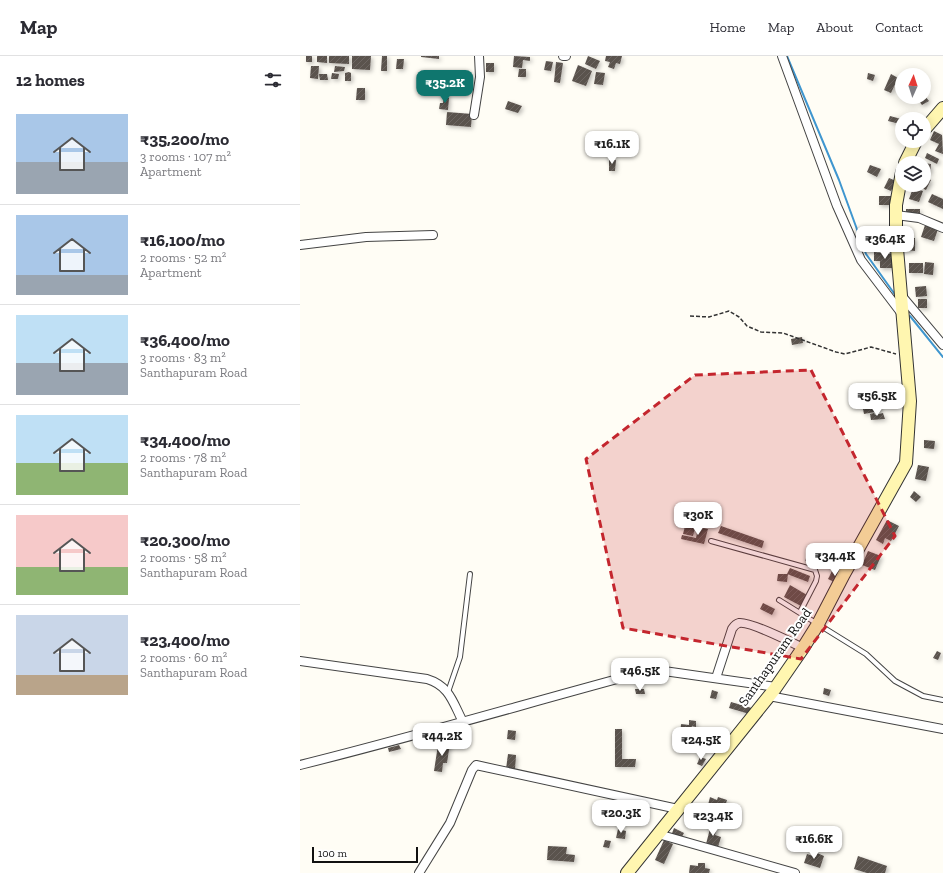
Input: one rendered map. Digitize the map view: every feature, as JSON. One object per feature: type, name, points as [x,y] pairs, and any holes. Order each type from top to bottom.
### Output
[{"type":"main road","points":[[931,122],[943,108]]},
{"type":"main road","name":"Santhapuram Road","points":[[627,873],[773,691],[803,648],[818,624],[906,463],[910,401],[896,215],[898,192]]},
{"type":"street","points":[[474,115],[480,77],[479,56]]},
{"type":"street","points":[[782,56],[837,206],[861,260],[903,316]]},
{"type":"street","points":[[896,215],[919,218],[943,228]]},
{"type":"street","points":[[300,245],[366,237],[433,235]]},
{"type":"street","points":[[901,294],[943,345]]},
{"type":"street","points":[[716,678],[732,629],[735,624],[739,622],[753,626],[803,648]]},
{"type":"street","points":[[300,661],[427,678],[438,682],[448,692],[463,722]]},
{"type":"street","points":[[300,765],[395,742],[509,708],[647,671],[657,670],[716,678],[943,729]]},
{"type":"street","points":[[419,873],[450,823],[472,770],[476,765],[678,809]]},
{"type":"street","points":[[658,834],[795,873]]},
{"type":"lane","points":[[710,541],[815,570],[817,576],[816,581],[800,612]]},
{"type":"lane","points":[[448,692],[460,657],[470,574]]},
{"type":"lane","points":[[779,600],[866,654],[895,681],[923,696],[943,700]]},
{"type":"path","points":[[690,316],[709,317],[728,311],[739,317],[747,326],[761,332],[784,333],[836,352],[846,354],[870,347],[906,355]]},
{"type":"highlighted area","points":[[811,370],[895,536],[801,659],[623,628],[586,459],[695,375]]},
{"type":"building","points":[[306,56],[312,56],[312,62],[306,62]]},
{"type":"building","points":[[317,56],[327,56],[327,63],[317,62]]},
{"type":"building","points":[[329,56],[349,56],[349,64],[329,63]]},
{"type":"building","points":[[352,56],[371,56],[370,70],[352,69]]},
{"type":"building","points":[[382,56],[387,56],[387,71],[381,71]]},
{"type":"building","points":[[439,56],[439,59],[421,57]]},
{"type":"building","points":[[514,56],[530,57],[530,61],[523,60],[522,68],[513,67]]},
{"type":"building","points":[[588,56],[600,61],[596,69],[585,64]]},
{"type":"building","points":[[606,56],[622,56],[620,64],[616,63],[614,69],[608,67],[610,62],[605,61]]},
{"type":"building","points":[[397,59],[404,59],[403,69],[396,69]]},
{"type":"building","points":[[546,61],[553,62],[551,71],[544,70]]},
{"type":"building","points":[[556,62],[563,63],[560,83],[554,82]]},
{"type":"building","points":[[486,63],[494,63],[494,72],[486,72]]},
{"type":"building","points":[[578,65],[592,71],[586,86],[572,81]]},
{"type":"building","points":[[311,66],[319,66],[318,79],[310,78]]},
{"type":"building","points":[[335,66],[345,67],[344,71],[334,72]]},
{"type":"building","points":[[519,69],[526,69],[526,77],[518,77]]},
{"type":"building","points":[[596,72],[605,73],[603,85],[594,84]]},
{"type":"building","points":[[332,73],[339,74],[338,79],[331,79]]},
{"type":"building","points":[[345,73],[351,73],[351,81],[345,81]]},
{"type":"building","points":[[868,73],[875,75],[873,81],[867,79]]},
{"type":"building","points":[[319,74],[327,74],[328,80],[320,80]]},
{"type":"building","points":[[891,74],[895,76],[895,84],[891,93],[884,90]]},
{"type":"building","points":[[357,88],[365,88],[365,100],[356,100]]},
{"type":"building","points":[[444,97],[449,98],[448,110],[439,109],[440,103],[443,103]]},
{"type":"building","points":[[508,101],[522,106],[518,113],[505,109]]},
{"type":"building","points":[[447,112],[472,114],[471,127],[446,125]]},
{"type":"building","points":[[890,116],[895,117],[895,123],[888,121]]},
{"type":"building","points":[[934,131],[942,135],[943,154],[935,151],[939,144],[931,140]]},
{"type":"building","points":[[927,153],[939,159],[937,164],[931,161],[931,156],[926,156]]},
{"type":"building","points":[[609,160],[616,160],[615,171],[609,171]]},
{"type":"building","points":[[870,165],[881,169],[877,177],[867,172]]},
{"type":"building","points":[[889,178],[895,181],[891,191],[884,188]]},
{"type":"building","points":[[912,192],[923,192],[919,202],[909,199]]},
{"type":"building","points":[[932,194],[943,199],[943,209],[928,202]]},
{"type":"building","points":[[879,196],[892,196],[892,205],[879,205]]},
{"type":"building","points":[[906,209],[920,209],[920,215],[906,215]]},
{"type":"building","points":[[925,225],[938,229],[934,241],[921,237]]},
{"type":"building","points":[[871,238],[881,239],[881,248],[871,248]]},
{"type":"building","points":[[907,238],[915,238],[915,251],[907,250]]},
{"type":"building","points":[[874,252],[894,254],[893,268],[880,268],[880,261],[874,261]]},
{"type":"building","points":[[925,262],[934,263],[933,275],[924,274]]},
{"type":"building","points":[[909,263],[923,263],[923,273],[909,273]]},
{"type":"building","points":[[926,286],[927,296],[916,297],[915,287]]},
{"type":"building","points":[[918,299],[927,299],[927,308],[918,308]]},
{"type":"building","points":[[802,337],[803,343],[792,345],[791,339]]},
{"type":"building","points":[[878,401],[880,411],[864,414],[862,404]]},
{"type":"building","points":[[874,413],[875,415],[883,413],[885,419],[871,420],[870,414]]},
{"type":"building","points":[[924,440],[935,441],[934,449],[924,448]]},
{"type":"building","points":[[918,465],[929,467],[926,481],[915,479]]},
{"type":"building","points":[[914,491],[921,497],[916,502],[910,497]]},
{"type":"building","points":[[887,520],[899,526],[891,541],[885,538],[883,544],[876,540]]},
{"type":"building","points":[[686,522],[696,524],[693,536],[683,534]]},
{"type":"building","points":[[721,526],[764,541],[762,548],[718,533]]},
{"type":"building","points":[[698,527],[708,529],[704,544],[681,539],[682,535],[696,538]]},
{"type":"building","points":[[868,551],[881,556],[875,570],[862,565]]},
{"type":"building","points":[[807,555],[814,557],[812,563],[805,561]]},
{"type":"building","points":[[790,568],[810,576],[808,582],[787,574]]},
{"type":"building","points":[[832,571],[842,575],[838,584],[828,579]]},
{"type":"building","points":[[778,574],[788,574],[787,582],[777,581]]},
{"type":"building","points":[[790,585],[807,595],[801,606],[784,597]]},
{"type":"building","points":[[763,603],[775,609],[772,615],[760,609]]},
{"type":"building","points":[[937,651],[941,653],[938,660],[933,658]]},
{"type":"building","points":[[824,688],[831,690],[829,696],[823,694]]},
{"type":"building","points":[[635,689],[644,689],[645,694],[636,694]]},
{"type":"building","points":[[712,690],[718,692],[716,699],[710,698]]},
{"type":"building","points":[[731,702],[755,709],[753,715],[729,708]]},
{"type":"building","points":[[689,720],[696,721],[696,727],[692,726],[691,735],[689,735],[688,738],[680,737],[681,724],[689,725]]},
{"type":"building","points":[[615,729],[622,729],[622,759],[636,759],[635,767],[615,767]]},
{"type":"building","points":[[508,730],[516,731],[515,740],[507,739]]},
{"type":"building","points":[[444,742],[450,743],[447,763],[443,763],[442,772],[434,771],[438,745],[443,746]]},
{"type":"building","points":[[399,745],[401,749],[389,752],[388,748]]},
{"type":"building","points":[[508,754],[516,755],[515,770],[506,769]]},
{"type":"building","points":[[700,757],[706,759],[702,766],[697,764]]},
{"type":"building","points":[[710,797],[717,800],[718,797],[727,800],[724,810],[708,805]]},
{"type":"building","points":[[711,825],[717,827],[715,835],[721,837],[718,847],[706,844]]},
{"type":"building","points":[[674,828],[684,833],[680,840],[671,836]]},
{"type":"building","points":[[618,829],[626,831],[625,839],[616,838]]},
{"type":"building","points":[[605,840],[611,841],[609,848],[603,847]]},
{"type":"building","points":[[664,840],[673,844],[664,864],[655,860]]},
{"type":"building","points":[[548,846],[567,847],[566,854],[575,855],[574,862],[547,860]]},
{"type":"building","points":[[817,853],[824,856],[820,868],[804,863],[807,854],[816,857]]},
{"type":"building","points":[[858,856],[887,866],[885,873],[867,873],[854,869]]},
{"type":"building","points":[[698,863],[705,863],[705,868],[710,869],[709,873],[689,873],[690,865],[698,866]]},
{"type":"waterway","points":[[787,56],[839,180],[866,254],[896,296]]},
{"type":"waterway","points":[[910,316],[943,357]]}]
